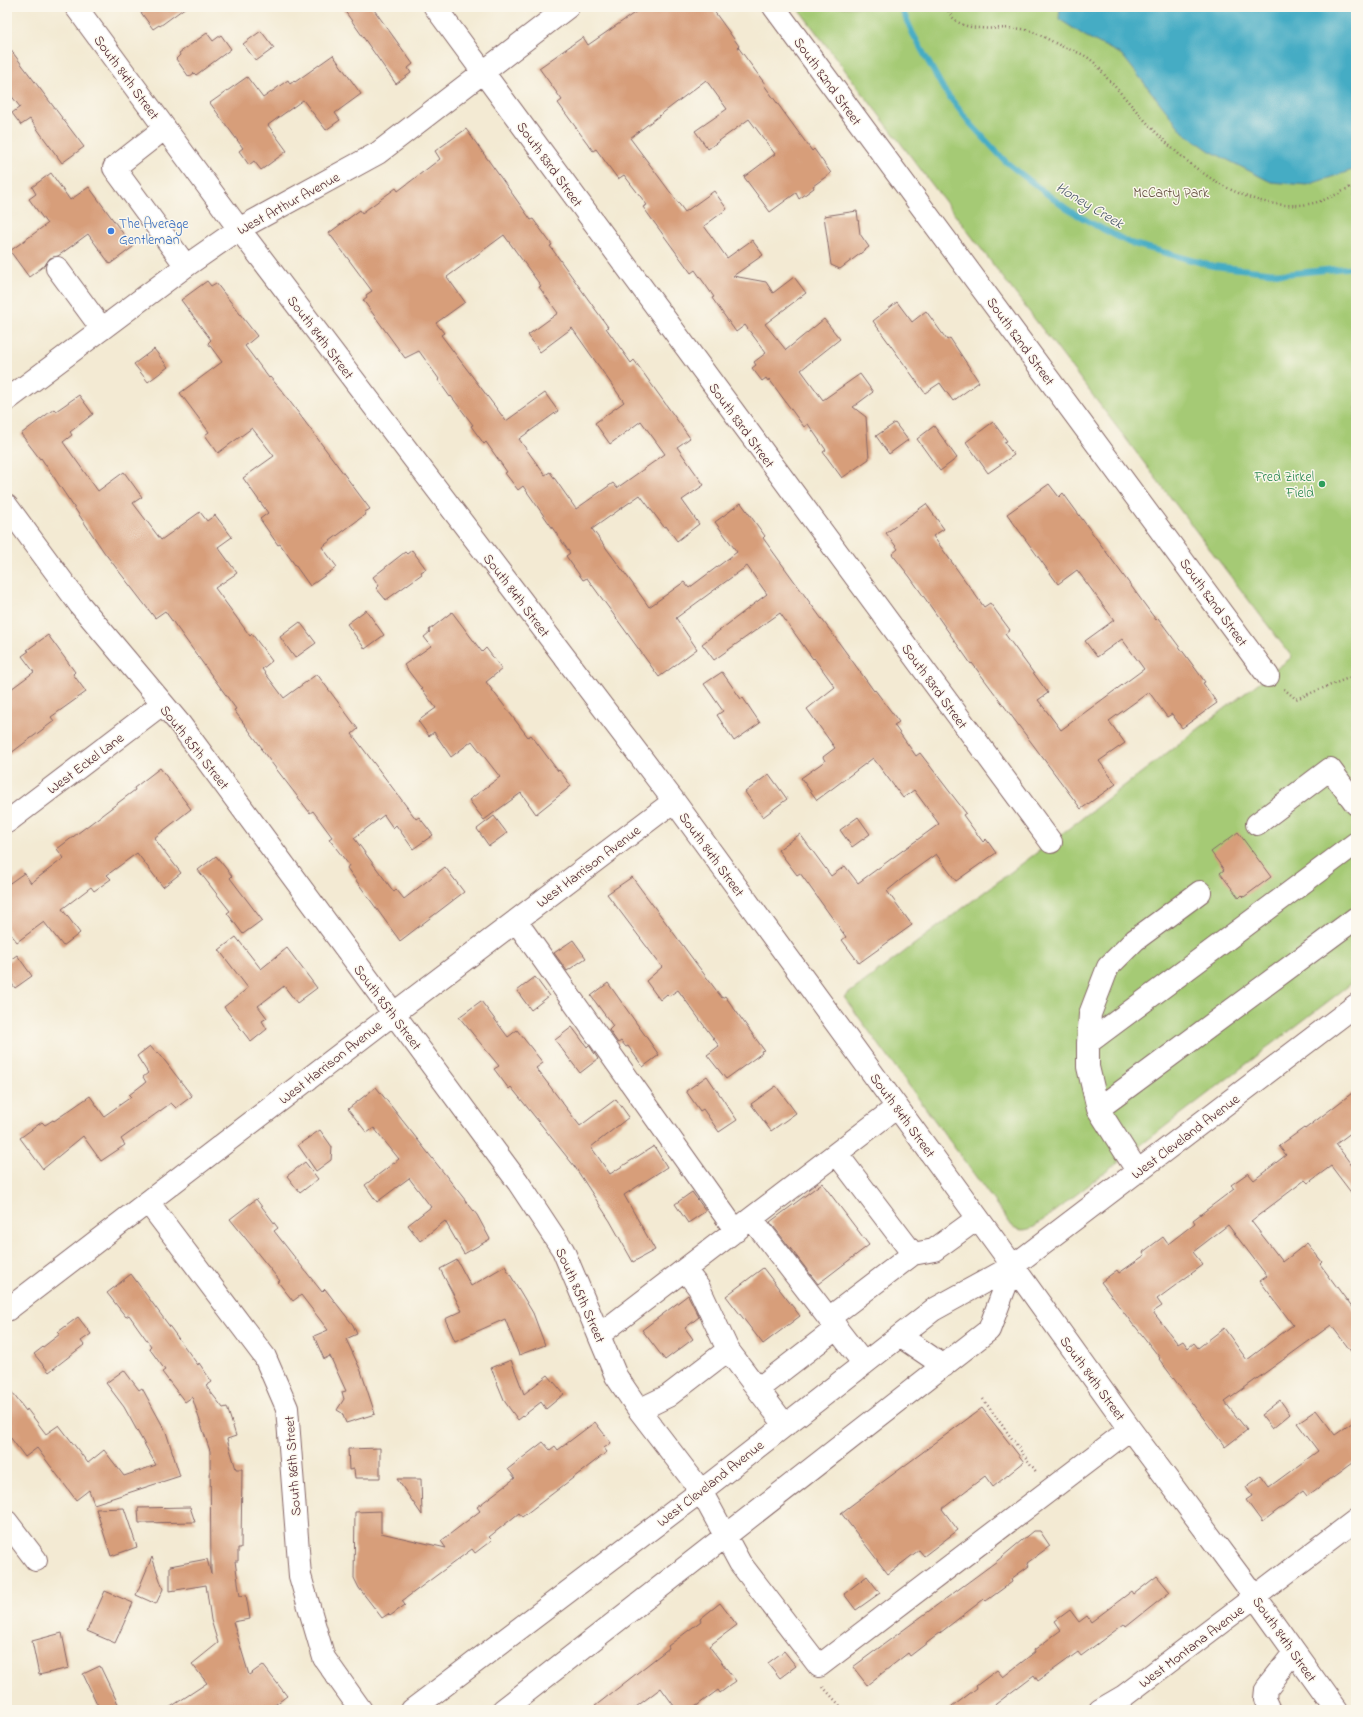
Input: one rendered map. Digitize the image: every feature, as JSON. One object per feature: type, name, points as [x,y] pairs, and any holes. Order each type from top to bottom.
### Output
[{"type":"street","name":"South 84th Street","points":[[76,7],[239,229],[674,801],[1336,1710]]},
{"type":"street","name":"South 83rd Street","points":[[435,7],[1051,842]]},
{"type":"street","name":"West Arthur Avenue","points":[[7,400],[186,266],[239,229],[299,195],[354,167],[378,152],[483,74],[568,7]]},
{"type":"street","name":"South 82nd Street","points":[[774,7],[1268,676]]},
{"type":"street","points":[[165,128],[114,168],[186,266]]},
{"type":"street","points":[[57,268],[102,329]]},
{"type":"street","name":"South 85th Street","points":[[7,506],[80,605],[180,724],[518,1182],[563,1250],[616,1376],[701,1491],[740,1563],[819,1666]]},
{"type":"street","name":"West Eckel Lane","points":[[7,822],[162,704]]},
{"type":"street","points":[[1256,824],[1330,769],[1356,804]]},
{"type":"street","name":"West Harrison Avenue","points":[[7,1310],[674,801]]},
{"type":"street","points":[[1088,1043],[1356,843]]},
{"type":"street","points":[[1138,1172],[1098,1109],[1088,1067],[1090,1014],[1108,967],[1135,940],[1200,892]]},
{"type":"street","points":[[1098,1109],[1356,918]]},
{"type":"street","points":[[516,921],[744,1225],[833,1323],[864,1364]]},
{"type":"street","name":"West Cleveland Avenue","points":[[412,1710],[701,1491],[933,1310],[1013,1266],[1356,1005]]},
{"type":"street","points":[[599,1335],[897,1107]]},
{"type":"street","points":[[837,1154],[913,1254]]},
{"type":"street","name":"South 86th Street","points":[[148,1202],[265,1357],[287,1408],[300,1576],[324,1658],[361,1710]]},
{"type":"street","points":[[758,1388],[913,1254],[934,1250],[978,1218]]},
{"type":"street","points":[[502,1710],[989,1330],[1013,1266]]},
{"type":"street","points":[[685,1270],[699,1288],[728,1350],[785,1425]]},
{"type":"street","points":[[900,1336],[944,1366]]},
{"type":"street","points":[[640,1410],[668,1396],[728,1350]]},
{"type":"street","points":[[819,1666],[1130,1429]]},
{"type":"street","name":"West Montana Avenue","points":[[1100,1710],[1124,1696],[1356,1520]]},
{"type":"street","points":[[7,1522],[36,1560]]},
{"type":"street","points":[[1270,1710],[1265,1699],[1266,1689],[1294,1653]]},
{"type":"path","points":[[946,7],[957,22],[974,28],[1012,28],[1030,31],[1091,60],[1152,128],[1182,157],[1213,180],[1234,191],[1257,200],[1293,204],[1310,204],[1336,196],[1356,184]]},
{"type":"path","points":[[1268,676],[1296,699],[1356,675]]},
{"type":"path","points":[[983,1399],[1050,1491]]},
{"type":"path","points":[[819,1666],[816,1679],[844,1710]]},
{"type":"green space","name":"McCarty Park","points":[[797,7],[1356,7],[1356,980],[1034,1227],[1028,1229],[1020,1230],[1012,1226],[844,997],[1051,842],[1292,657]]},
{"type":"water","points":[[1060,7],[1356,7],[1356,169],[1307,185],[1271,182],[1210,151],[1183,132],[1122,55],[1085,36],[1059,19]]},
{"type":"building","points":[[137,7],[186,7],[160,26],[159,25],[153,29]]},
{"type":"building","points":[[342,7],[372,7],[413,64],[408,68],[411,73],[396,84]]},
{"type":"building","points":[[643,7],[711,7],[765,84],[764,85],[812,151],[814,149],[831,173],[813,186],[814,188],[799,199],[796,193],[770,212],[744,177],[775,154],[749,119],[708,149],[695,131],[727,109],[706,80],[630,138],[685,212],[714,191],[727,209],[704,226],[727,258],[752,240],[763,255],[733,276],[766,282],[773,293],[794,277],[806,293],[765,324],[786,350],[824,319],[840,339],[801,370],[823,400],[860,374],[873,392],[853,407],[866,417],[869,459],[842,478],[823,452],[826,450],[808,424],[804,427],[769,379],[768,381],[766,378],[762,381],[752,368],[756,365],[754,362],[766,353],[745,325],[736,332],[712,298],[714,297],[695,270],[691,273],[643,207],[647,205],[624,175],[618,179],[596,149],[593,151],[558,103],[562,100],[539,68],[583,37],[588,45]]},
{"type":"building","points":[[261,31],[274,48],[256,61],[243,44]]},
{"type":"building","points":[[207,33],[213,41],[221,35],[231,49],[196,75],[194,73],[189,77],[176,59],[180,55],[179,53]]},
{"type":"building","points":[[7,45],[84,147],[62,163],[30,119],[21,125],[12,113],[20,107],[7,90]]},
{"type":"building","points":[[333,55],[361,94],[335,113],[340,120],[326,130],[303,100],[268,125],[287,151],[261,170],[254,161],[249,165],[239,151],[243,148],[210,103],[247,77],[263,98],[288,80],[290,84],[294,81],[295,82]]},
{"type":"building","points":[[466,129],[531,220],[533,219],[552,245],[550,246],[608,327],[606,328],[631,363],[634,360],[690,438],[677,447],[704,485],[682,500],[699,524],[677,541],[666,526],[664,527],[640,495],[592,529],[649,607],[684,582],[689,588],[737,552],[715,522],[741,503],[765,536],[763,538],[874,691],[875,690],[899,722],[894,725],[916,756],[920,753],[966,813],[963,815],[983,842],[986,839],[996,853],[956,881],[936,854],[904,877],[887,891],[912,925],[859,963],[842,940],[846,937],[800,873],[797,875],[778,850],[800,834],[831,876],[845,866],[858,883],[939,824],[914,790],[903,798],[873,758],[817,800],[801,778],[825,761],[823,757],[835,748],[807,709],[835,687],[814,658],[813,659],[780,613],[714,660],[702,644],[767,594],[747,566],[676,618],[697,649],[659,677],[587,578],[583,580],[566,556],[570,553],[523,486],[518,490],[505,473],[507,472],[486,442],[484,444],[471,426],[473,425],[451,396],[450,397],[419,351],[405,358],[363,300],[367,297],[366,295],[372,291],[329,233],[360,210],[362,213],[396,188],[398,191],[440,159],[435,151]],"holes":[[[504,235],[541,286],[539,287],[558,313],[528,335],[540,352],[572,328],[624,402],[595,423],[610,444],[641,421],[665,454],[617,488],[613,483],[576,509],[550,472],[545,475],[519,439],[558,411],[545,393],[506,421],[441,335],[444,333],[436,323],[465,302],[447,277]]]},
{"type":"building","points":[[51,173],[70,200],[89,187],[133,247],[110,264],[88,234],[58,256],[50,258],[45,265],[29,277],[10,251],[47,224],[29,199],[36,194],[32,187]]},
{"type":"building","points":[[857,211],[860,234],[869,247],[840,269],[831,265],[824,216]]},
{"type":"building","points":[[207,281],[211,286],[216,283],[257,336],[245,346],[269,378],[270,377],[282,391],[370,509],[365,512],[366,514],[322,547],[337,567],[310,586],[260,519],[268,513],[243,478],[274,456],[252,428],[218,453],[205,435],[209,432],[180,393],[222,362],[208,343],[211,340],[181,300]]},
{"type":"building","points":[[897,302],[912,322],[926,311],[947,340],[950,338],[979,382],[953,401],[940,383],[925,393],[873,321]]},
{"type":"building","points":[[154,349],[168,367],[148,382],[134,364]]},
{"type":"building","points":[[79,395],[93,414],[70,432],[72,435],[63,442],[98,491],[124,472],[142,497],[133,503],[161,540],[200,512],[207,521],[215,515],[232,537],[218,547],[237,573],[215,588],[250,636],[252,634],[272,661],[262,669],[284,698],[317,674],[358,729],[352,734],[416,819],[419,817],[433,835],[413,849],[396,825],[393,828],[384,815],[354,838],[394,892],[396,889],[404,899],[445,867],[464,892],[400,941],[347,868],[349,865],[329,839],[332,837],[313,811],[310,813],[261,749],[262,748],[234,710],[236,709],[165,611],[155,618],[104,552],[41,458],[40,459],[21,434],[54,409],[56,411]]},
{"type":"building","points":[[993,422],[1007,441],[1004,442],[1014,455],[988,473],[966,442]]},
{"type":"building","points":[[895,423],[908,440],[889,454],[876,436]]},
{"type":"building","points":[[934,426],[957,458],[940,471],[917,439]]},
{"type":"building","points":[[1049,484],[1059,497],[1063,493],[1156,620],[1158,618],[1192,664],[1205,682],[1203,683],[1217,703],[1182,728],[1172,714],[1167,717],[1149,692],[1109,721],[1125,743],[1099,761],[1116,784],[1081,809],[972,663],[971,664],[910,577],[892,554],[898,549],[886,533],[926,504],[944,529],[933,536],[984,607],[990,603],[1010,630],[1005,634],[1048,693],[1038,700],[1061,730],[1144,669],[1122,639],[1097,657],[1085,641],[1114,620],[1077,570],[1058,584],[1007,514]]},
{"type":"building","points":[[412,550],[426,569],[421,572],[422,574],[386,600],[376,588],[379,586],[373,577],[405,552],[407,554]]},
{"type":"building","points":[[366,610],[384,635],[365,649],[347,624]]},
{"type":"building","points":[[452,612],[482,652],[486,648],[502,669],[486,682],[528,737],[531,735],[571,786],[536,814],[521,793],[484,820],[469,800],[500,777],[472,741],[451,757],[434,732],[429,736],[418,721],[436,708],[404,665],[431,646],[424,637],[430,632],[429,630]]},
{"type":"building","points":[[300,622],[316,643],[295,658],[280,637]]},
{"type":"building","points":[[48,635],[75,672],[73,674],[86,692],[51,717],[54,721],[7,756],[7,692],[34,672],[22,656],[29,651],[27,650]]},
{"type":"building","points":[[722,672],[741,699],[743,698],[760,723],[734,741],[717,715],[723,711],[704,684]]},
{"type":"building","points":[[160,768],[191,809],[154,838],[181,873],[163,887],[137,853],[107,875],[111,879],[94,891],[91,887],[62,909],[80,933],[63,946],[44,922],[17,942],[7,929],[7,885],[24,873],[31,883],[64,858],[57,849],[135,790],[134,788]]},
{"type":"building","points":[[769,774],[787,799],[763,817],[745,792]]},
{"type":"building","points":[[494,816],[507,833],[489,846],[477,829]]},
{"type":"building","points":[[858,817],[870,834],[852,847],[840,830]]},
{"type":"building","points":[[1238,832],[1271,877],[1244,897],[1242,895],[1239,898],[1220,873],[1224,870],[1211,852]]},
{"type":"building","points":[[216,856],[232,876],[230,878],[262,920],[243,934],[227,913],[230,911],[198,870]]},
{"type":"building","points":[[632,877],[722,998],[725,996],[764,1050],[726,1079],[707,1055],[719,1046],[678,990],[669,996],[667,994],[660,1000],[646,981],[662,967],[607,894]]},
{"type":"building","points":[[236,937],[261,969],[287,948],[317,988],[297,1003],[284,986],[258,1006],[267,1018],[262,1021],[267,1029],[251,1042],[224,1007],[248,988],[219,950]]},
{"type":"building","points":[[573,940],[586,958],[567,971],[554,953]]},
{"type":"building","points":[[17,955],[32,976],[15,988],[7,977],[7,962]]},
{"type":"building","points":[[535,977],[549,996],[531,1010],[517,991]]},
{"type":"building","points":[[608,983],[659,1055],[643,1067],[628,1046],[626,1047],[621,1041],[618,1043],[609,1030],[613,1026],[591,996]]},
{"type":"building","points":[[481,1001],[508,1037],[517,1030],[543,1063],[536,1068],[580,1126],[616,1099],[629,1117],[591,1147],[610,1174],[654,1146],[667,1167],[624,1195],[655,1250],[633,1262],[610,1221],[575,1167],[511,1087],[509,1089],[494,1069],[499,1066],[459,1017]]},
{"type":"building","points":[[572,1027],[587,1047],[589,1045],[598,1059],[580,1073],[555,1040]]},
{"type":"building","points":[[150,1046],[156,1053],[158,1052],[192,1096],[176,1108],[171,1103],[121,1139],[125,1145],[101,1161],[83,1136],[43,1169],[20,1138],[42,1122],[45,1125],[53,1120],[54,1121],[90,1096],[104,1116],[131,1097],[129,1095],[146,1082],[143,1077],[148,1073],[137,1056]]},
{"type":"building","points":[[707,1076],[737,1120],[719,1132],[703,1109],[700,1111],[686,1091]]},
{"type":"building","points":[[776,1086],[796,1113],[771,1131],[751,1104]]},
{"type":"building","points":[[376,1087],[477,1215],[490,1239],[464,1254],[445,1221],[420,1241],[408,1225],[431,1207],[409,1178],[377,1202],[365,1185],[399,1159],[374,1128],[367,1133],[348,1109]]},
{"type":"building","points":[[1356,1090],[1356,1129],[1336,1144],[1356,1171],[1356,1199],[1331,1166],[1308,1183],[1305,1180],[1251,1221],[1283,1262],[1307,1243],[1322,1262],[1320,1264],[1356,1313],[1356,1358],[1331,1325],[1225,1402],[1247,1430],[1225,1447],[1159,1359],[1160,1358],[1101,1282],[1117,1270],[1119,1273],[1145,1255],[1143,1252],[1163,1237],[1168,1244],[1195,1223],[1193,1220],[1234,1189],[1231,1185],[1248,1173],[1254,1180],[1286,1155],[1279,1146],[1304,1128],[1305,1129]],"holes":[[[1228,1225],[1267,1276],[1260,1281],[1293,1325],[1247,1360],[1224,1328],[1198,1348],[1194,1343],[1188,1348],[1183,1341],[1178,1344],[1153,1312],[1162,1306],[1157,1299],[1203,1265],[1193,1252]]]},
{"type":"building","points":[[320,1130],[332,1147],[331,1160],[316,1171],[298,1145]]},
{"type":"building","points":[[305,1162],[318,1179],[300,1193],[287,1176]]},
{"type":"building","points":[[822,1183],[869,1245],[818,1284],[770,1222]]},
{"type":"building","points":[[692,1192],[706,1211],[688,1223],[675,1204]]},
{"type":"building","points":[[256,1199],[278,1228],[274,1231],[322,1292],[325,1289],[353,1325],[357,1334],[346,1339],[361,1371],[375,1414],[346,1423],[342,1413],[337,1410],[344,1399],[342,1392],[346,1391],[330,1356],[324,1359],[314,1336],[328,1330],[301,1295],[293,1301],[278,1282],[280,1281],[230,1219]]},
{"type":"building","points":[[457,1260],[471,1286],[505,1266],[533,1313],[545,1345],[519,1355],[505,1319],[455,1341],[445,1319],[462,1311],[440,1269]]},
{"type":"building","points":[[763,1268],[800,1316],[763,1344],[726,1296]]},
{"type":"building","points":[[131,1274],[212,1382],[206,1386],[223,1408],[227,1407],[236,1436],[227,1439],[236,1469],[242,1469],[241,1548],[238,1548],[238,1561],[235,1561],[240,1596],[246,1595],[250,1619],[233,1622],[249,1675],[263,1665],[287,1696],[268,1710],[166,1710],[207,1683],[192,1664],[218,1643],[211,1620],[206,1585],[170,1591],[170,1566],[207,1559],[211,1574],[210,1451],[192,1397],[185,1402],[162,1372],[165,1370],[149,1348],[151,1346],[129,1315],[126,1317],[107,1293]]},
{"type":"building","points":[[688,1295],[699,1317],[685,1328],[693,1339],[665,1360],[642,1330]]},
{"type":"building","points":[[78,1317],[91,1334],[81,1341],[84,1345],[49,1372],[34,1354],[60,1334],[58,1332]]},
{"type":"building","points":[[511,1360],[524,1394],[548,1375],[564,1394],[546,1409],[541,1402],[518,1420],[505,1402],[491,1368]]},
{"type":"building","points":[[124,1370],[139,1390],[142,1388],[166,1432],[180,1476],[94,1504],[89,1490],[76,1500],[37,1448],[25,1457],[7,1433],[7,1386],[46,1434],[59,1425],[88,1463],[104,1450],[124,1476],[156,1465],[124,1407],[106,1383]]},
{"type":"building","points":[[1280,1400],[1290,1414],[1272,1429],[1261,1415]]},
{"type":"building","points":[[982,1408],[1024,1462],[993,1487],[985,1476],[942,1509],[958,1530],[924,1556],[919,1550],[888,1574],[841,1513]]},
{"type":"building","points":[[1316,1410],[1335,1435],[1356,1420],[1356,1460],[1307,1496],[1303,1491],[1262,1522],[1246,1500],[1252,1496],[1246,1487],[1261,1476],[1269,1487],[1318,1451],[1297,1423]]},
{"type":"building","points":[[595,1422],[611,1443],[604,1448],[607,1452],[522,1517],[519,1513],[489,1537],[492,1540],[475,1553],[472,1549],[402,1601],[405,1605],[390,1616],[388,1614],[382,1618],[359,1588],[354,1578],[355,1512],[381,1511],[381,1533],[446,1548],[441,1541],[480,1511],[477,1507],[515,1478],[508,1469],[543,1442],[550,1450],[555,1446],[558,1450]]},
{"type":"building","points":[[380,1448],[380,1478],[355,1478],[354,1469],[349,1470],[348,1449]]},
{"type":"building","points":[[397,1479],[421,1479],[422,1515]]},
{"type":"building","points":[[190,1507],[195,1522],[139,1523],[138,1508]]},
{"type":"building","points":[[124,1508],[137,1547],[111,1556],[96,1509]]},
{"type":"building","points":[[1033,1531],[1040,1531],[1050,1546],[1027,1563],[1029,1566],[1011,1579],[1012,1582],[986,1601],[984,1599],[910,1656],[908,1653],[867,1685],[853,1667],[997,1561]]},
{"type":"building","points":[[152,1557],[163,1589],[156,1604],[136,1595]]},
{"type":"building","points":[[867,1576],[880,1593],[856,1610],[844,1594]]},
{"type":"building","points":[[1157,1576],[1170,1592],[1126,1627],[1124,1624],[1081,1656],[1078,1652],[1038,1681],[1034,1675],[988,1710],[948,1710],[977,1688],[976,1686],[997,1670],[1003,1677],[1035,1652],[1034,1650],[1061,1630],[1055,1621],[1070,1610],[1079,1622],[1087,1616],[1091,1622],[1132,1591],[1134,1594]]},
{"type":"building","points":[[105,1591],[133,1603],[115,1643],[87,1631]]},
{"type":"building","points":[[720,1603],[737,1625],[709,1646],[736,1681],[720,1693],[718,1690],[691,1710],[677,1710],[661,1688],[632,1710],[590,1710],[669,1648],[668,1646],[701,1621],[700,1619]]},
{"type":"building","points":[[62,1633],[69,1668],[39,1675],[32,1641]]},
{"type":"building","points":[[784,1651],[796,1666],[780,1678],[768,1663]]},
{"type":"building","points":[[100,1666],[121,1710],[100,1710],[83,1674]]},
{"type":"waterway","name":"Honey Creek","points":[[901,7],[913,34],[944,90],[969,122],[1006,162],[1067,209],[1130,243],[1213,266],[1286,274],[1356,267]]},
{"type":"place","name":"The Average Gentleman","points":[[111,231]]},
{"type":"place","name":"Fred Zirkel Field","points":[[1322,484]]}]
